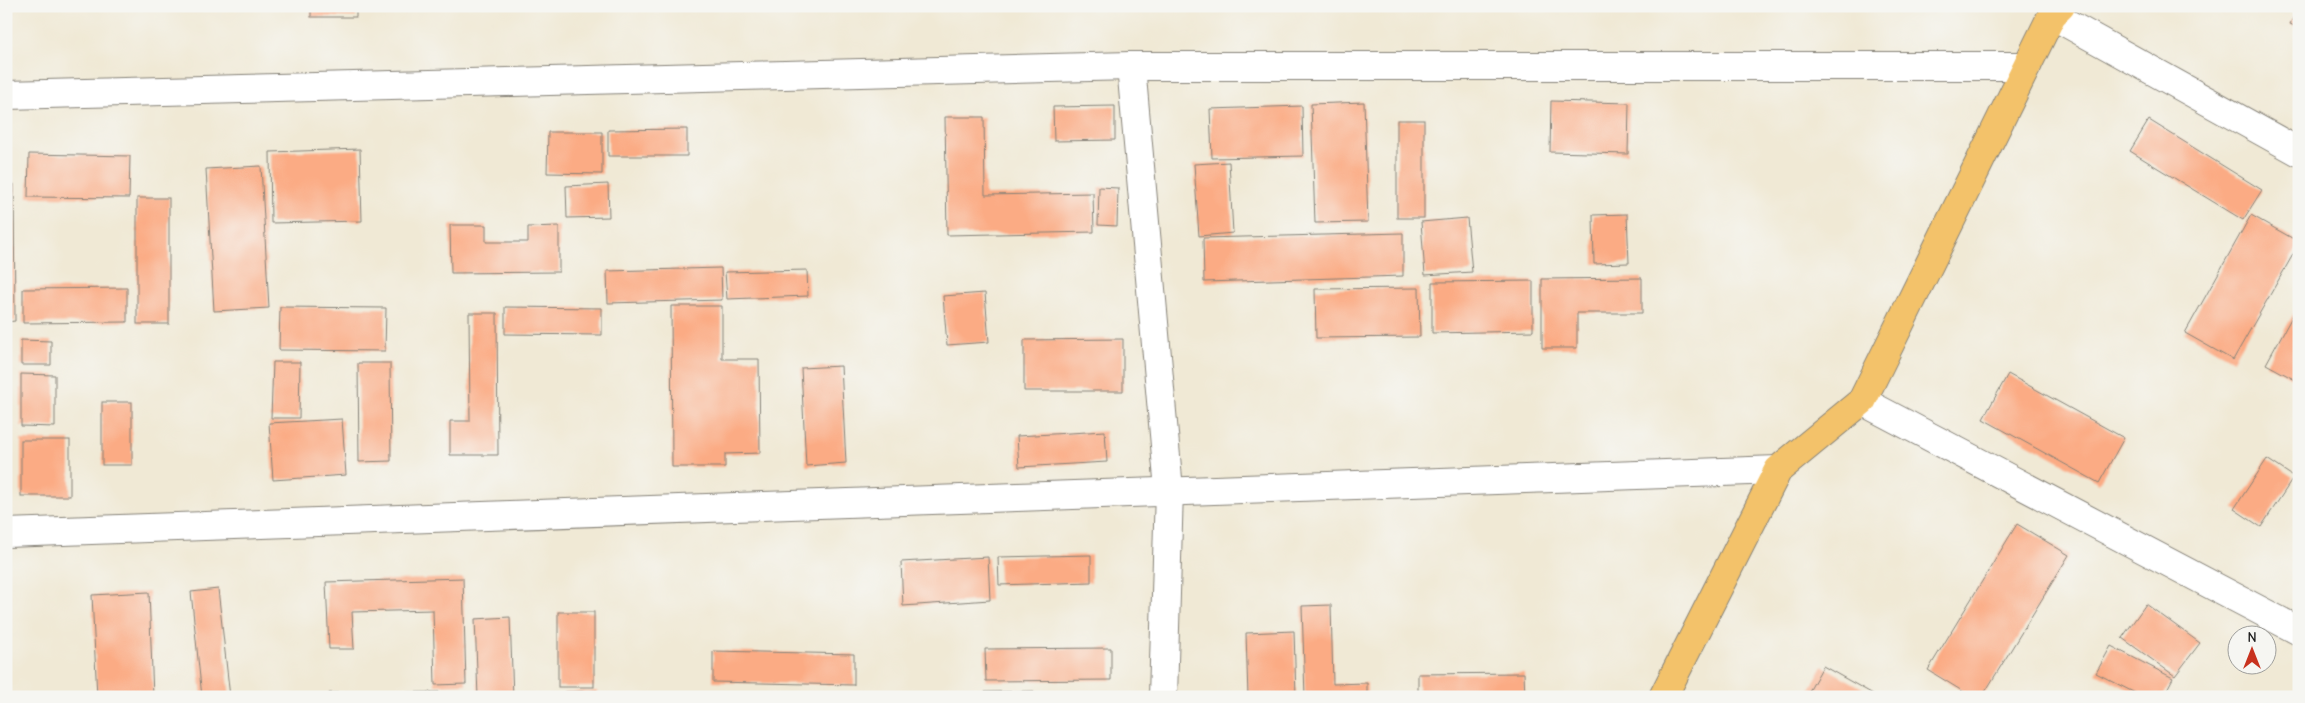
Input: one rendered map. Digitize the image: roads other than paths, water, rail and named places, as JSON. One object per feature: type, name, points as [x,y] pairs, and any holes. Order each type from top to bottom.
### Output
[{"type":"main road","points":[[1664,697],[1778,470],[1862,401],[2026,66],[2057,10]]},
{"type":"street","points":[[2057,10],[2299,152]]},
{"type":"street","points":[[1131,66],[1169,490],[1163,697]]},
{"type":"street","points":[[6,95],[1131,66],[2026,66]]},
{"type":"street","points":[[1862,401],[2299,631]]},
{"type":"street","points":[[6,532],[1778,470]]}]
